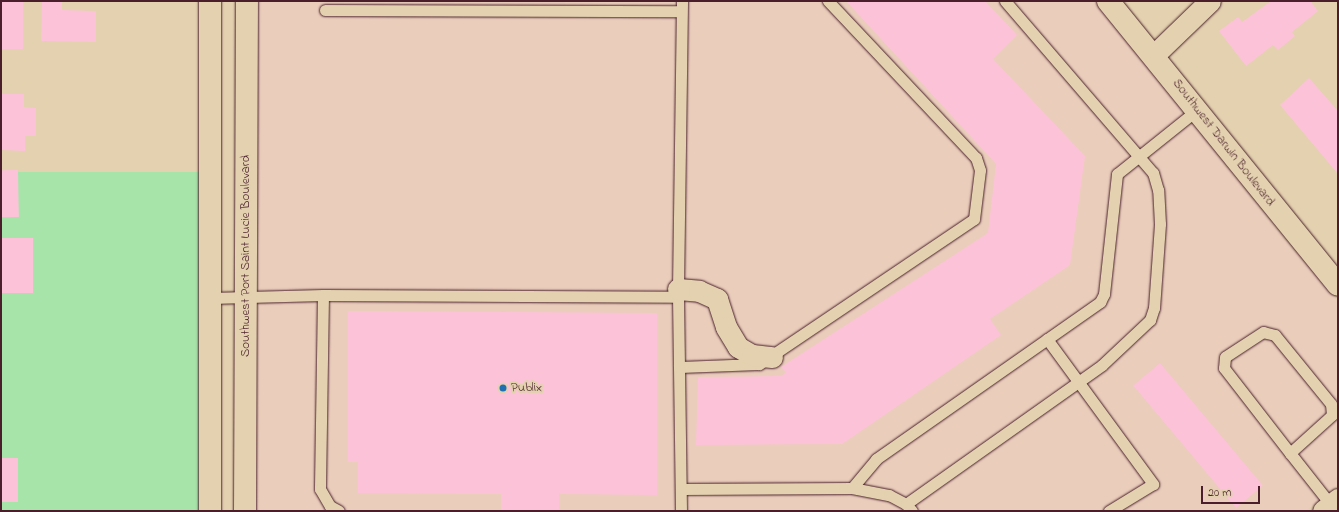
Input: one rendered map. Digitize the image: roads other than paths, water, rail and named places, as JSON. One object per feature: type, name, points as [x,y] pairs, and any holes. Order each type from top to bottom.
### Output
[{"type":"main road","points":[[210,1],[210,511]]},
{"type":"main road","points":[[236,1],[247,11]]},
{"type":"main road","name":"Southwest Darwin Boulevard","points":[[1108,1],[1338,285]]},
{"type":"main road","name":"Southwest Port Saint Lucie Boulevard","points":[[245,511],[247,11]]},
{"type":"street","points":[[1153,56],[1210,1]]},
{"type":"street","points":[[678,293],[700,291],[717,299],[726,327],[738,347],[752,355],[772,357]]},
{"type":"lane","points":[[679,367],[759,364],[772,357],[974,219],[980,170],[976,158],[828,1]]},
{"type":"lane","points":[[681,489],[852,488],[889,495],[909,507],[1077,382],[1102,366],[1150,320],[1154,308],[1160,224],[1158,190],[1154,173],[1005,1]]},
{"type":"lane","points":[[325,10],[440,5],[682,6],[678,293],[681,511]]},
{"type":"lane","points":[[852,488],[876,459],[1100,302],[1104,294],[1117,174],[1138,155],[1197,110]]},
{"type":"lane","points":[[210,298],[678,293]]},
{"type":"lane","points":[[323,296],[320,489],[330,506],[339,511]]},
{"type":"lane","points":[[1290,453],[1332,415],[1331,404],[1275,335],[1263,332],[1225,357],[1224,368],[1290,453],[1331,505]]},
{"type":"lane","points":[[1047,339],[1077,382],[1154,484],[1109,511]]},
{"type":"place","name":"Publix","points":[[503,388]]}]
